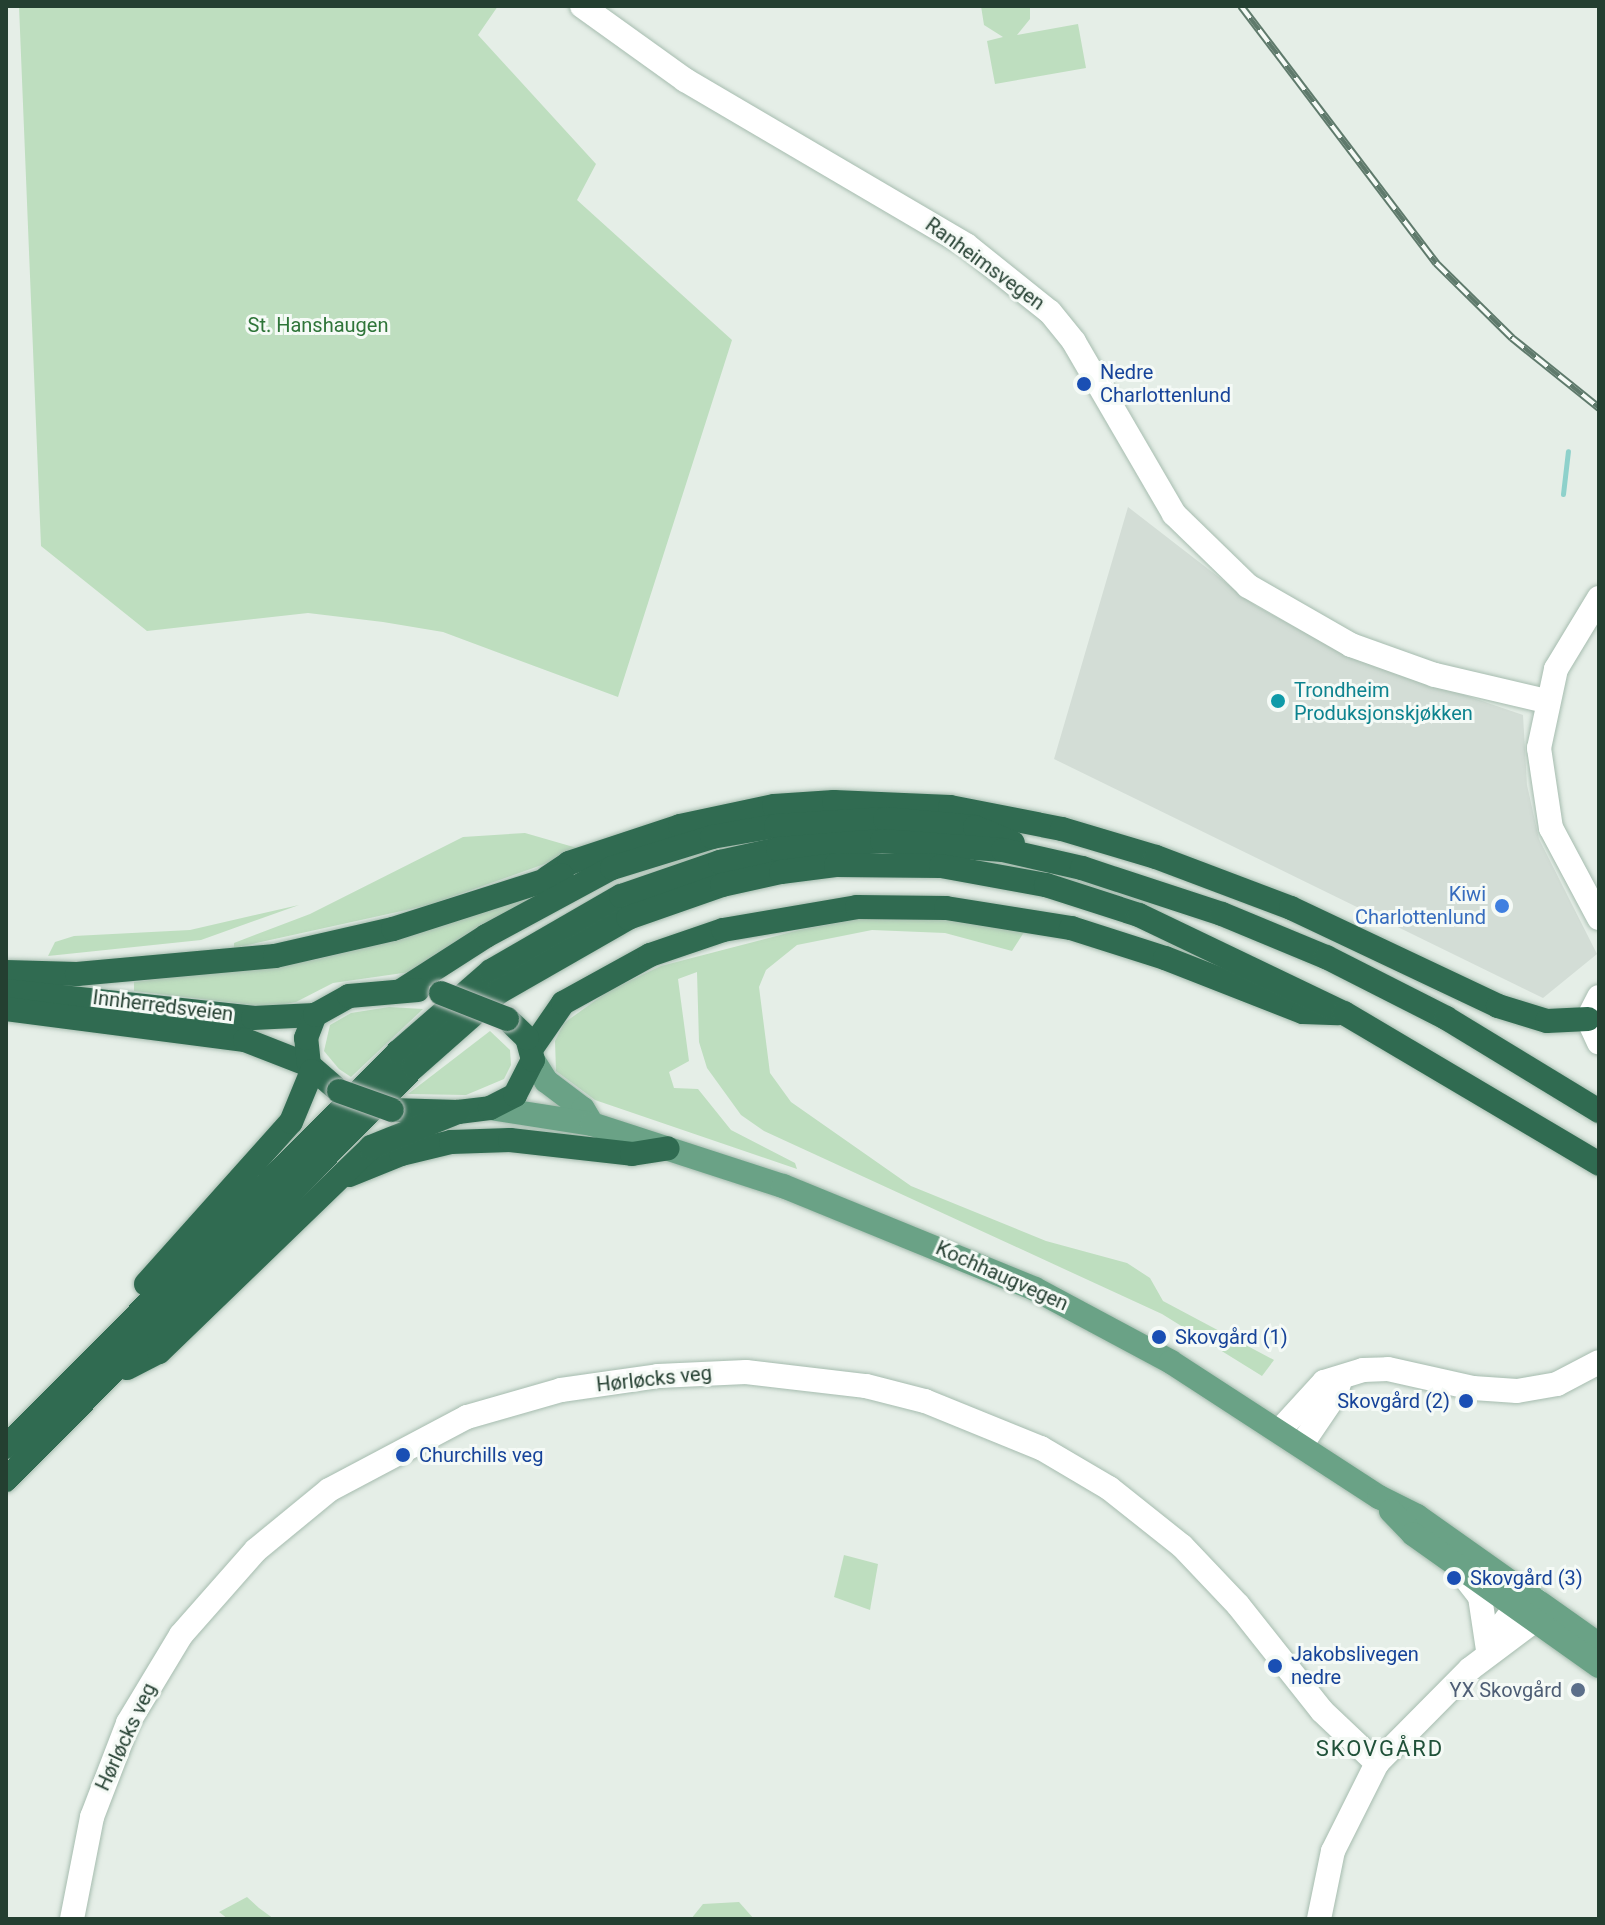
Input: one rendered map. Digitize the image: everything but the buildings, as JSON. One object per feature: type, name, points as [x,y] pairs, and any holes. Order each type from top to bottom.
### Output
[{"type":"highway","points":[[547,878],[569,863],[680,826],[774,806],[861,802],[950,807],[1105,840],[1291,908],[1512,1012],[1562,1022],[1588,1019]]},
{"type":"highway","points":[[6,972],[77,974],[275,956],[393,929],[547,878],[612,868],[750,829],[885,819],[975,827],[1061,863],[1182,899],[1326,957],[1446,1018],[1599,1111]]},
{"type":"highway","points":[[6,1480],[99,1369],[432,1021],[491,971],[579,916],[674,876],[792,848],[882,841],[944,843],[1061,863]]},
{"type":"highway","points":[[6,1447],[99,1369],[414,1067],[499,992],[588,937],[722,885],[851,864],[941,866],[999,874],[1139,915],[1344,1013],[1599,1164]]},
{"type":"highway","points":[[402,990],[486,936],[612,868]]},
{"type":"highway","points":[[99,1369],[159,1352],[338,1177],[387,1138],[458,1112],[490,1108],[515,1095],[533,1054],[563,1003],[650,955],[723,930],[857,907],[946,908],[1043,922],[1153,954],[1303,1012],[1344,1013]]},
{"type":"highway","points":[[99,1369],[122,1311],[291,1122],[311,1068],[306,1038],[315,1015],[349,996],[402,990],[441,993],[507,1019],[533,1054]]},
{"type":"highway","name":"Innherredsveien","points":[[6,991],[253,1018],[315,1015]]},
{"type":"highway","name":"Innherredsveien","points":[[6,1009],[245,1040],[311,1068],[339,1091],[392,1110],[458,1112]]},
{"type":"highway","points":[[338,1177],[451,1142],[510,1140],[632,1154],[668,1148]]},
{"type":"main road","name":"Kochhaugvegen","points":[[533,1054],[546,1081],[583,1109],[592,1124]]},
{"type":"main road","name":"Kochhaugvegen","points":[[490,1108],[592,1124],[668,1148],[829,1203],[1035,1289],[1137,1342],[1302,1444],[1379,1497],[1424,1521],[1599,1666]]},
{"type":"main road","name":"Kochhaugvegen","points":[[1379,1497],[1413,1534],[1456,1564],[1528,1610],[1599,1645]]},
{"type":"street","name":"Ranheimsvegen","points":[[582,6],[685,80],[966,245],[1050,312],[1074,342],[1174,514],[1248,586],[1351,645],[1435,675],[1546,701]]},
{"type":"street","points":[[1599,598],[1564,651],[1546,701],[1539,748],[1551,828],[1599,918]]},
{"type":"street","points":[[1599,997],[1588,1019],[1599,1043]]},
{"type":"street","points":[[1280,1430],[1324,1382],[1340,1380],[1363,1370],[1388,1369],[1473,1388],[1517,1391],[1557,1384],[1599,1362]]},
{"type":"street","name":"Hørløcks veg","points":[[72,1919],[92,1817],[128,1723],[181,1635],[256,1550],[329,1490],[467,1417],[561,1390],[658,1376],[767,1373],[866,1386],[925,1401],[1041,1448],[1109,1488],[1182,1546],[1238,1605],[1322,1711],[1377,1763]]},
{"type":"street","points":[[1302,1444],[1336,1394],[1340,1380]]},
{"type":"street","points":[[1456,1564],[1480,1597],[1489,1647]]},
{"type":"street","points":[[1319,1919],[1333,1851],[1377,1763],[1528,1610]]},
{"type":"shaded area","points":[[1128,507],[1256,606],[1345,654],[1523,715],[1527,785],[1539,839],[1597,954],[1543,998],[1054,759]]},
{"type":"green space","name":"St. Hanshaugen","points":[[19,6],[498,6],[478,35],[596,164],[577,200],[732,340],[618,697],[443,632],[383,622],[308,613],[147,631],[41,546]]},
{"type":"green space","points":[[981,6],[1030,6],[1030,19],[1017,35],[1078,24],[1086,68],[995,84],[987,41],[1003,37],[984,25]]},
{"type":"green space","points":[[525,833],[584,850],[429,905],[234,948],[234,943],[310,914],[463,837]]},
{"type":"green space","points":[[549,889],[410,972],[333,983],[296,1002],[268,1007],[134,991],[134,982],[314,960],[384,943]]},
{"type":"green space","points":[[299,905],[201,940],[48,956],[55,942],[74,936],[190,930]]},
{"type":"green space","points":[[927,916],[1026,929],[1012,951],[945,933],[872,930],[797,945],[766,970],[759,987],[770,1073],[791,1102],[911,1186],[1046,1241],[1127,1263],[1150,1278],[1163,1301],[1274,1360],[1262,1376],[1162,1314],[764,1131],[741,1115],[707,1068],[699,1042],[697,972],[678,979],[689,1061],[669,1072],[674,1088],[698,1089],[731,1130],[795,1163],[797,1169],[595,1100],[556,1071],[555,1041],[564,1023],[610,990],[661,966],[799,930],[864,918]]},
{"type":"green space","points":[[389,1007],[423,1009],[351,1077],[339,1069],[324,1051],[330,1025],[351,1013]]},
{"type":"green space","points":[[490,1031],[510,1050],[511,1065],[504,1079],[466,1095],[408,1094]]},
{"type":"green space","points":[[844,1555],[878,1564],[870,1610],[834,1597]]},
{"type":"green space","points":[[247,1897],[274,1919],[228,1919],[219,1912]]},
{"type":"green space","points":[[739,1902],[754,1919],[691,1919],[703,1904]]},
{"type":"waterway","points":[[1563,494],[1568,451]]},
{"type":"railway","points":[[1241,6],[1436,263],[1512,338],[1599,408]]},
{"type":"place","name":"Nedre Charlottenlund","points":[[1084,384]]},
{"type":"place","name":"Trondheim Produksjonskjøkken","points":[[1278,701]]},
{"type":"place","name":"Kiwi Charlottenlund","points":[[1502,906]]},
{"type":"place","name":"Skovgård (1)","points":[[1159,1337]]},
{"type":"place","name":"Skovgård (2)","points":[[1466,1401]]},
{"type":"place","name":"Churchills veg","points":[[403,1455]]},
{"type":"place","name":"Skovgård (3)","points":[[1454,1578]]},
{"type":"place","name":"Jakobslivegen nedre","points":[[1275,1666]]},
{"type":"place","name":"YX Skovgård","points":[[1578,1690]]},
{"type":"district","name":"SKOVGÅRD","points":[[1380,1749]]}]
